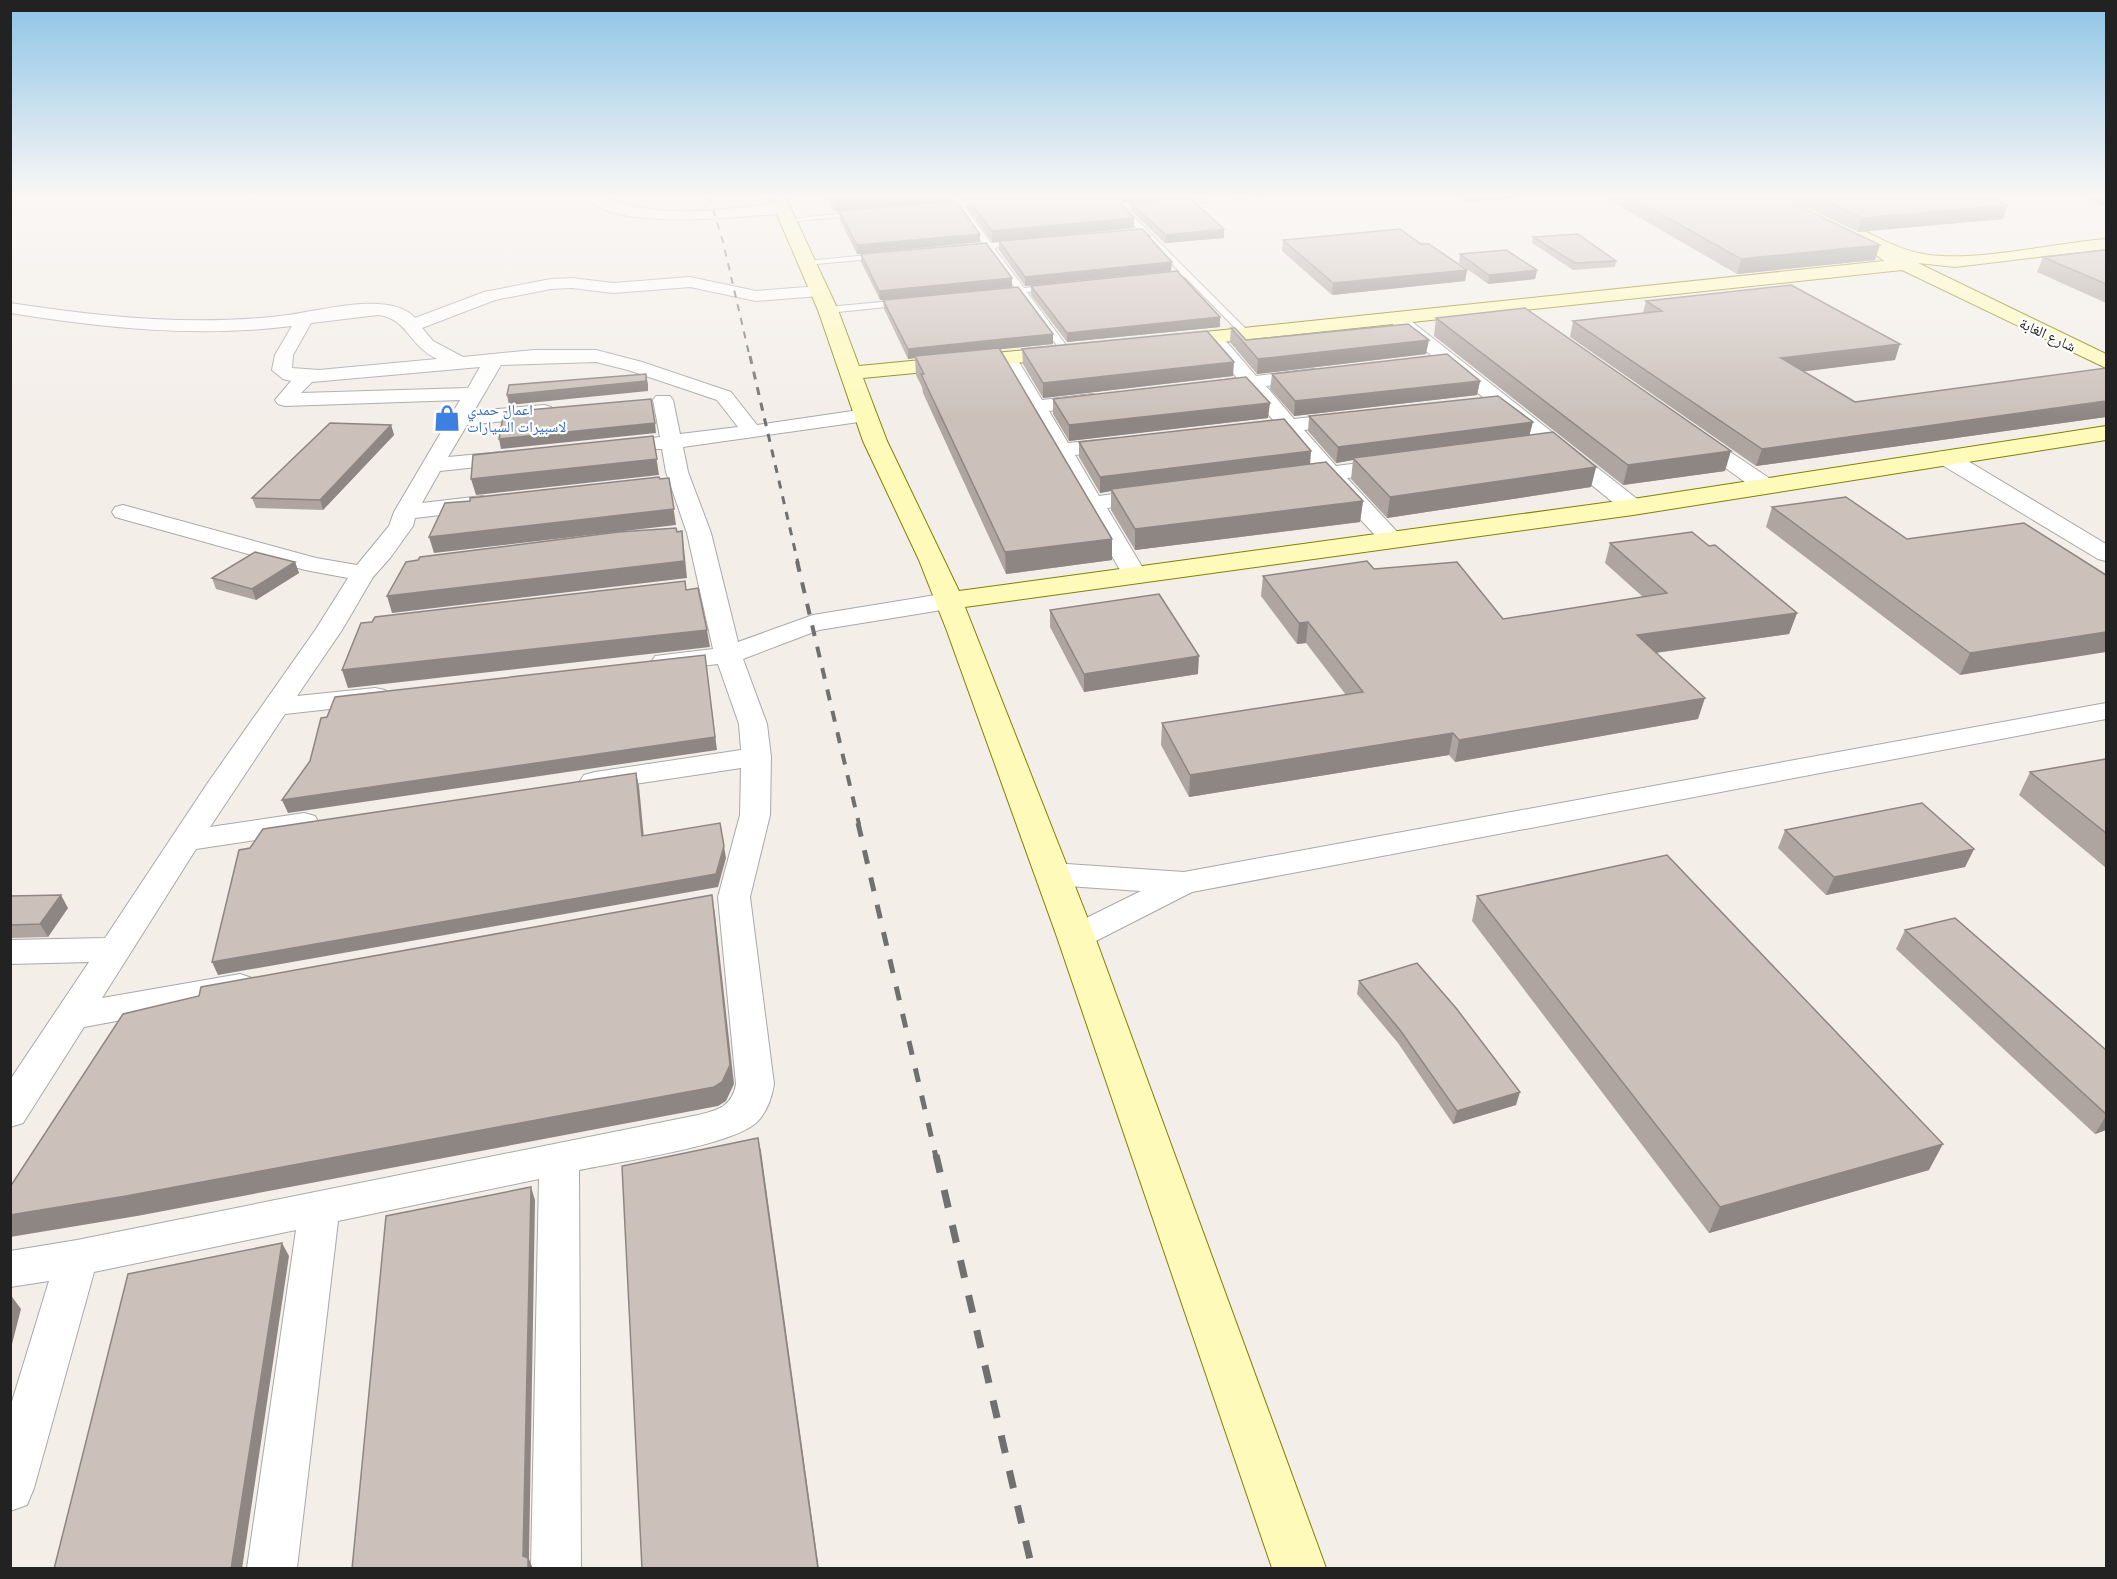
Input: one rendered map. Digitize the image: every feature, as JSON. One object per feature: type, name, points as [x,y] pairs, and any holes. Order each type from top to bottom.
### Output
[{"type":"street","points":[[810,270],[866,415],[948,601],[1076,937],[1299,1569]]},
{"type":"street","points":[[1146,344],[1851,270]]},
{"type":"street","name":"شارع الغابة","points":[[1918,270],[2039,324],[2106,350]]},
{"type":"street","name":"شارع الغابة","points":[[1949,270],[1956,277],[2106,362]]},
{"type":"street","points":[[411,326],[490,296],[551,284],[572,283],[613,288],[690,282],[756,296],[818,288]]},
{"type":"street","points":[[1509,306],[1528,320]]},
{"type":"street","points":[[10,308],[83,319],[194,326],[250,326],[355,311],[392,312],[402,315],[421,341],[458,362]]},
{"type":"street","points":[[305,318],[282,361],[282,370],[285,373],[306,376],[555,354],[596,356],[635,366],[726,397],[752,432]]},
{"type":"street","points":[[1396,318],[1633,507]]},
{"type":"street","points":[[1212,337],[1331,474],[1394,541]]},
{"type":"street","points":[[851,374],[1089,350]]},
{"type":"street","points":[[1007,358],[1135,575]]},
{"type":"street","points":[[10,1112],[186,841],[329,630],[364,572],[382,554],[401,526],[405,512],[494,360]]},
{"type":"street","points":[[1426,362],[1449,360]]},
{"type":"street","points":[[1196,388],[1334,373]]},
{"type":"street","points":[[306,376],[285,400],[567,409]]},
{"type":"street","points":[[10,1269],[77,1258],[718,1124],[741,1114],[753,1100],[755,1084],[734,897],[755,815],[756,757],[753,724],[701,586],[688,534],[669,482],[670,442],[651,401],[707,392]]},
{"type":"street","points":[[1035,407],[1116,398]]},
{"type":"street","points":[[1477,403],[1501,401]]},
{"type":"street","points":[[635,445],[752,432],[866,415]]},
{"type":"street","points":[[1233,432],[1372,416]]},
{"type":"street","points":[[1676,423],[1764,485]]},
{"type":"street","points":[[645,664],[728,654],[813,623],[948,601],[1633,507],[2106,433]]},
{"type":"street","points":[[1062,450],[1142,442]]},
{"type":"street","points":[[1519,448],[1555,443]]},
{"type":"street","points":[[433,465],[540,454]]},
{"type":"street","points":[[1945,457],[2106,554]]},
{"type":"street","points":[[1272,481],[1413,463]]},
{"type":"street","points":[[1094,503],[1177,493]]},
{"type":"street","points":[[405,512],[508,500]]},
{"type":"street","points":[[123,512],[314,565],[364,572],[400,567]]},
{"type":"street","points":[[329,630],[362,627]]},
{"type":"street","points":[[277,707],[395,693]]},
{"type":"street","points":[[1052,874],[1184,883],[2106,711]]},
{"type":"street","points":[[565,785],[756,757]]},
{"type":"street","points":[[186,841],[328,820]]},
{"type":"street","points":[[1076,937],[1184,883]]},
{"type":"street","points":[[699,904],[734,897]]},
{"type":"street","points":[[10,952],[114,950]]},
{"type":"street","points":[[71,1016],[270,981]]},
{"type":"street","points":[[556,1569],[559,1158]]},
{"type":"street","points":[[272,1569],[320,1208]]},
{"type":"street","points":[[10,1488],[77,1258]]},
{"type":"lane","points":[[818,288],[856,270]]},
{"type":"lane","points":[[1006,270],[1066,352]]},
{"type":"lane","points":[[1185,270],[1245,333]]},
{"type":"lane","points":[[1155,277],[1189,274]]},
{"type":"lane","points":[[987,294],[1066,286]]},
{"type":"lane","points":[[818,288],[907,302]]},
{"type":"building","points":[[869,270],[1006,270],[1012,278],[879,291]]},
{"type":"building","points":[[1020,270],[1097,270],[1025,277]]},
{"type":"building","points":[[1318,270],[1467,270],[1333,283]]},
{"type":"building","points":[[1482,270],[1537,270],[1489,275]]},
{"type":"building","points":[[2073,270],[2106,270],[2106,284]]},
{"type":"building","points":[[1177,271],[1220,317],[1067,333],[1031,286]]},
{"type":"building","points":[[1791,285],[1900,344],[1781,358],[1855,402],[2106,368],[2106,401],[1762,449],[1573,321],[1662,311],[1646,301]]},
{"type":"building","points":[[1018,287],[1053,334],[908,349],[883,300]]},
{"type":"building","points":[[1525,308],[1731,451],[1628,465],[1436,318]]},
{"type":"building","points":[[1408,324],[1429,340],[1258,359],[1231,328],[1235,328],[1246,340]]},
{"type":"building","points":[[1207,331],[1234,362],[1043,383],[1022,349]]},
{"type":"building","points":[[999,348],[1112,539],[1005,552],[921,374],[924,374],[915,356]]},
{"type":"building","points":[[1447,354],[1480,381],[1295,401],[1272,374]]},
{"type":"building","points":[[646,374],[646,381],[507,395],[509,385]]},
{"type":"building","points":[[1246,377],[1270,403],[1069,425],[1053,399]]},
{"type":"building","points":[[1498,396],[1533,422],[1338,447],[1309,416]]},
{"type":"building","points":[[651,399],[655,423],[499,439],[504,412]]},
{"type":"building","points":[[1284,419],[1311,451],[1100,477],[1079,442]]},
{"type":"building","points":[[330,423],[391,425],[320,500],[252,498]]},
{"type":"building","points":[[1553,432],[1596,467],[1390,497],[1353,458]]},
{"type":"building","points":[[653,436],[657,459],[471,479],[473,455]]},
{"type":"building","points":[[1326,462],[1363,501],[1135,529],[1111,489]]},
{"type":"building","points":[[659,477],[660,479],[669,478],[674,509],[429,537],[445,503],[470,501],[470,498]]},
{"type":"building","points":[[1846,497],[1907,539],[2024,523],[2106,575],[2106,632],[1970,653],[1772,507]]},
{"type":"building","points":[[676,528],[677,532],[682,531],[684,561],[387,596],[406,562],[418,560],[420,557],[618,532]]},
{"type":"building","points":[[1692,532],[1709,546],[1715,545],[1797,613],[1637,635],[1705,698],[1459,740],[1453,733],[1190,775],[1162,723],[1363,692],[1308,622],[1299,623],[1263,576],[1367,561],[1374,569],[1457,562],[1503,619],[1667,593],[1610,543]]},
{"type":"building","points":[[255,552],[295,562],[252,589],[212,578]]},
{"type":"building","points":[[685,581],[686,590],[698,588],[707,630],[342,670],[361,623],[372,622],[375,617]]},
{"type":"building","points":[[1159,594],[1199,656],[1084,674],[1050,610]]},
{"type":"building","points":[[705,655],[715,737],[282,800],[310,761],[321,718],[327,717],[335,697]]},
{"type":"building","points":[[2106,759],[2106,833],[2030,772]]},
{"type":"building","points":[[636,773],[642,836],[720,823],[724,846],[716,874],[212,962],[239,850],[250,848],[263,829]]},
{"type":"building","points":[[1922,803],[1974,849],[1834,877],[1785,830]]},
{"type":"building","points":[[1667,855],[1943,1144],[1720,1207],[1477,896]]},
{"type":"building","points":[[61,895],[40,924],[10,925],[10,896]]},
{"type":"building","points":[[712,895],[730,1065],[722,1082],[714,1087],[126,1196],[10,1215],[10,1187],[123,1014],[199,996],[201,987]]},
{"type":"building","points":[[1955,918],[2106,1050],[2106,1114],[1905,930]]},
{"type":"building","points":[[1417,963],[1456,1008],[1520,1092],[1457,1111],[1400,1030],[1359,981]]},
{"type":"building","points":[[758,1138],[818,1569],[642,1569],[622,1166]]},
{"type":"building","points":[[531,1187],[523,1556],[528,1558],[528,1569],[352,1569],[386,1216]]},
{"type":"building","points":[[282,1243],[231,1569],[54,1569],[128,1274]]},
{"type":"railway","points":[[729,270],[750,358]]},
{"type":"railway","points":[[750,356],[798,563]]},
{"type":"railway","points":[[797,561],[859,824]]},
{"type":"railway","points":[[858,823],[936,1157]]},
{"type":"railway","points":[[936,1155],[1032,1568]]},
{"type":"place","name":"اعمال حمدي لاسبيرات السيارات","points":[[447,418]]}]
